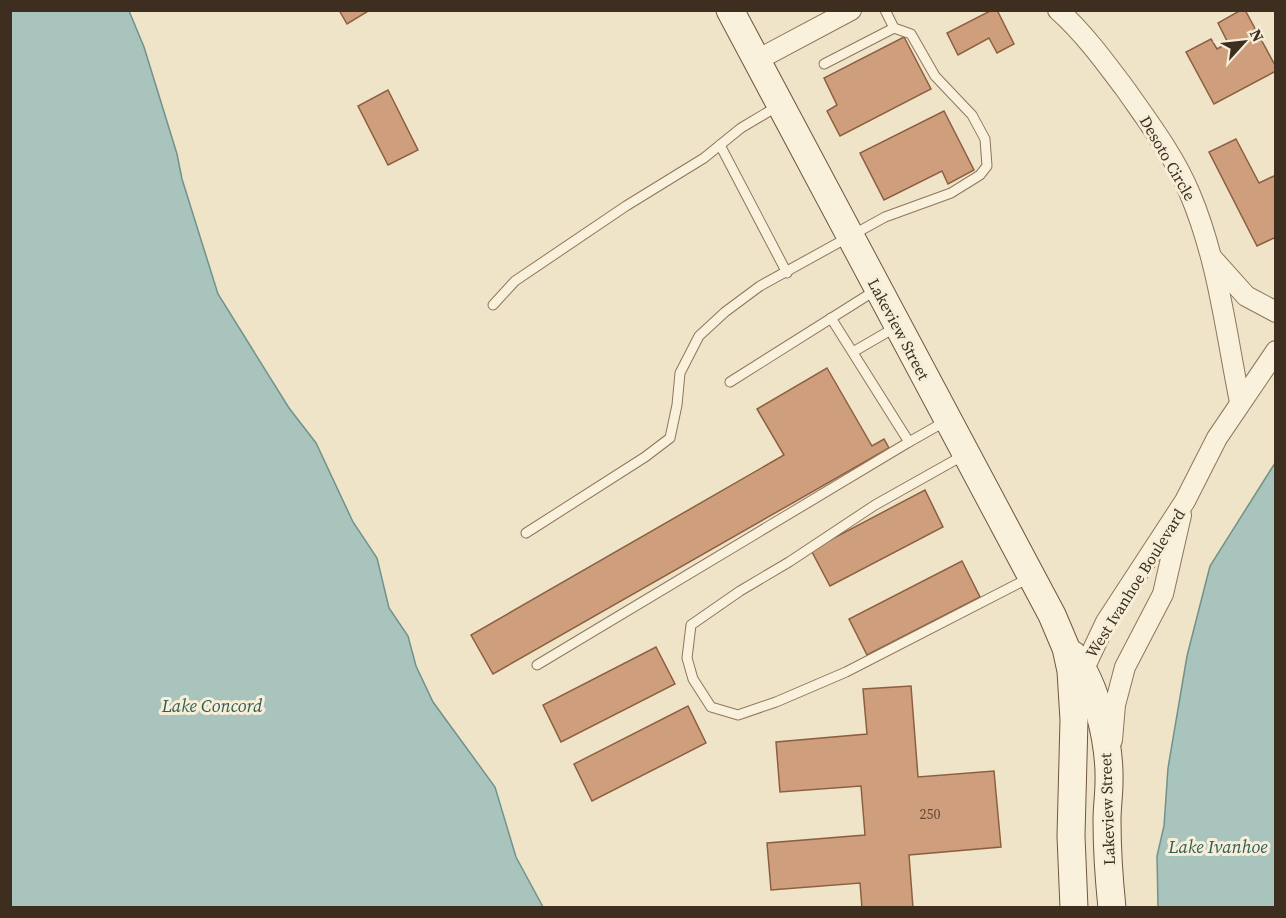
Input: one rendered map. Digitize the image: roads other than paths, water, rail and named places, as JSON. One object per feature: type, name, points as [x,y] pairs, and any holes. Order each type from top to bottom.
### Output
[{"type":"street","name":"Lakeview Street","points":[[730,10],[1098,705],[1109,780],[1107,820],[1112,908]]},
{"type":"street","points":[[757,60],[851,10]]},
{"type":"street","name":"Desoto Circle","points":[[1058,10],[1103,59],[1145,117],[1190,192],[1200,217],[1211,258],[1240,402]]},
{"type":"street","points":[[1211,258],[1246,296],[1275,312]]},
{"type":"street","name":"West Ivanhoe Boulevard","points":[[1075,658],[1106,622],[1185,501],[1217,438],[1275,351]]},
{"type":"street","name":"West Ivanhoe Boulevard","points":[[1109,780],[1115,705],[1125,667],[1163,594],[1185,501]]},
{"type":"street","name":"Lakeview Street","points":[[1074,908],[1071,836],[1073,699],[1071,671],[1075,658]]},
{"type":"lane","points":[[526,533],[645,457],[670,438],[677,405],[680,374],[699,336],[725,312],[760,286],[788,273],[885,217],[951,193],[980,175],[987,165],[985,140],[972,115],[935,76],[911,34],[894,27],[885,10]]},
{"type":"lane","points":[[824,64],[894,27]]},
{"type":"lane","points":[[493,305],[515,281],[626,206],[704,158],[741,128],[780,105]]},
{"type":"lane","points":[[720,145],[788,273]]},
{"type":"lane","points":[[730,382],[878,289]]},
{"type":"lane","points":[[831,318],[909,442]]},
{"type":"lane","points":[[853,352],[898,326]]},
{"type":"lane","points":[[537,666],[948,420]]},
{"type":"lane","points":[[966,454],[875,505],[691,625],[687,658],[693,679],[711,707],[738,715],[776,702],[846,672],[1031,577]]},
{"type":"water","name":"Lake Concord","points":[[10,11],[129,11],[144,47],[218,294],[289,408],[316,443],[353,522],[377,558],[389,608],[408,636],[416,666],[433,702],[495,787],[516,857],[543,907],[11,907]]},
{"type":"water","name":"Lake Ivanhoe","points":[[1275,463],[1275,907],[1158,907],[1157,856],[1164,826],[1168,768],[1187,656],[1210,566]]}]
